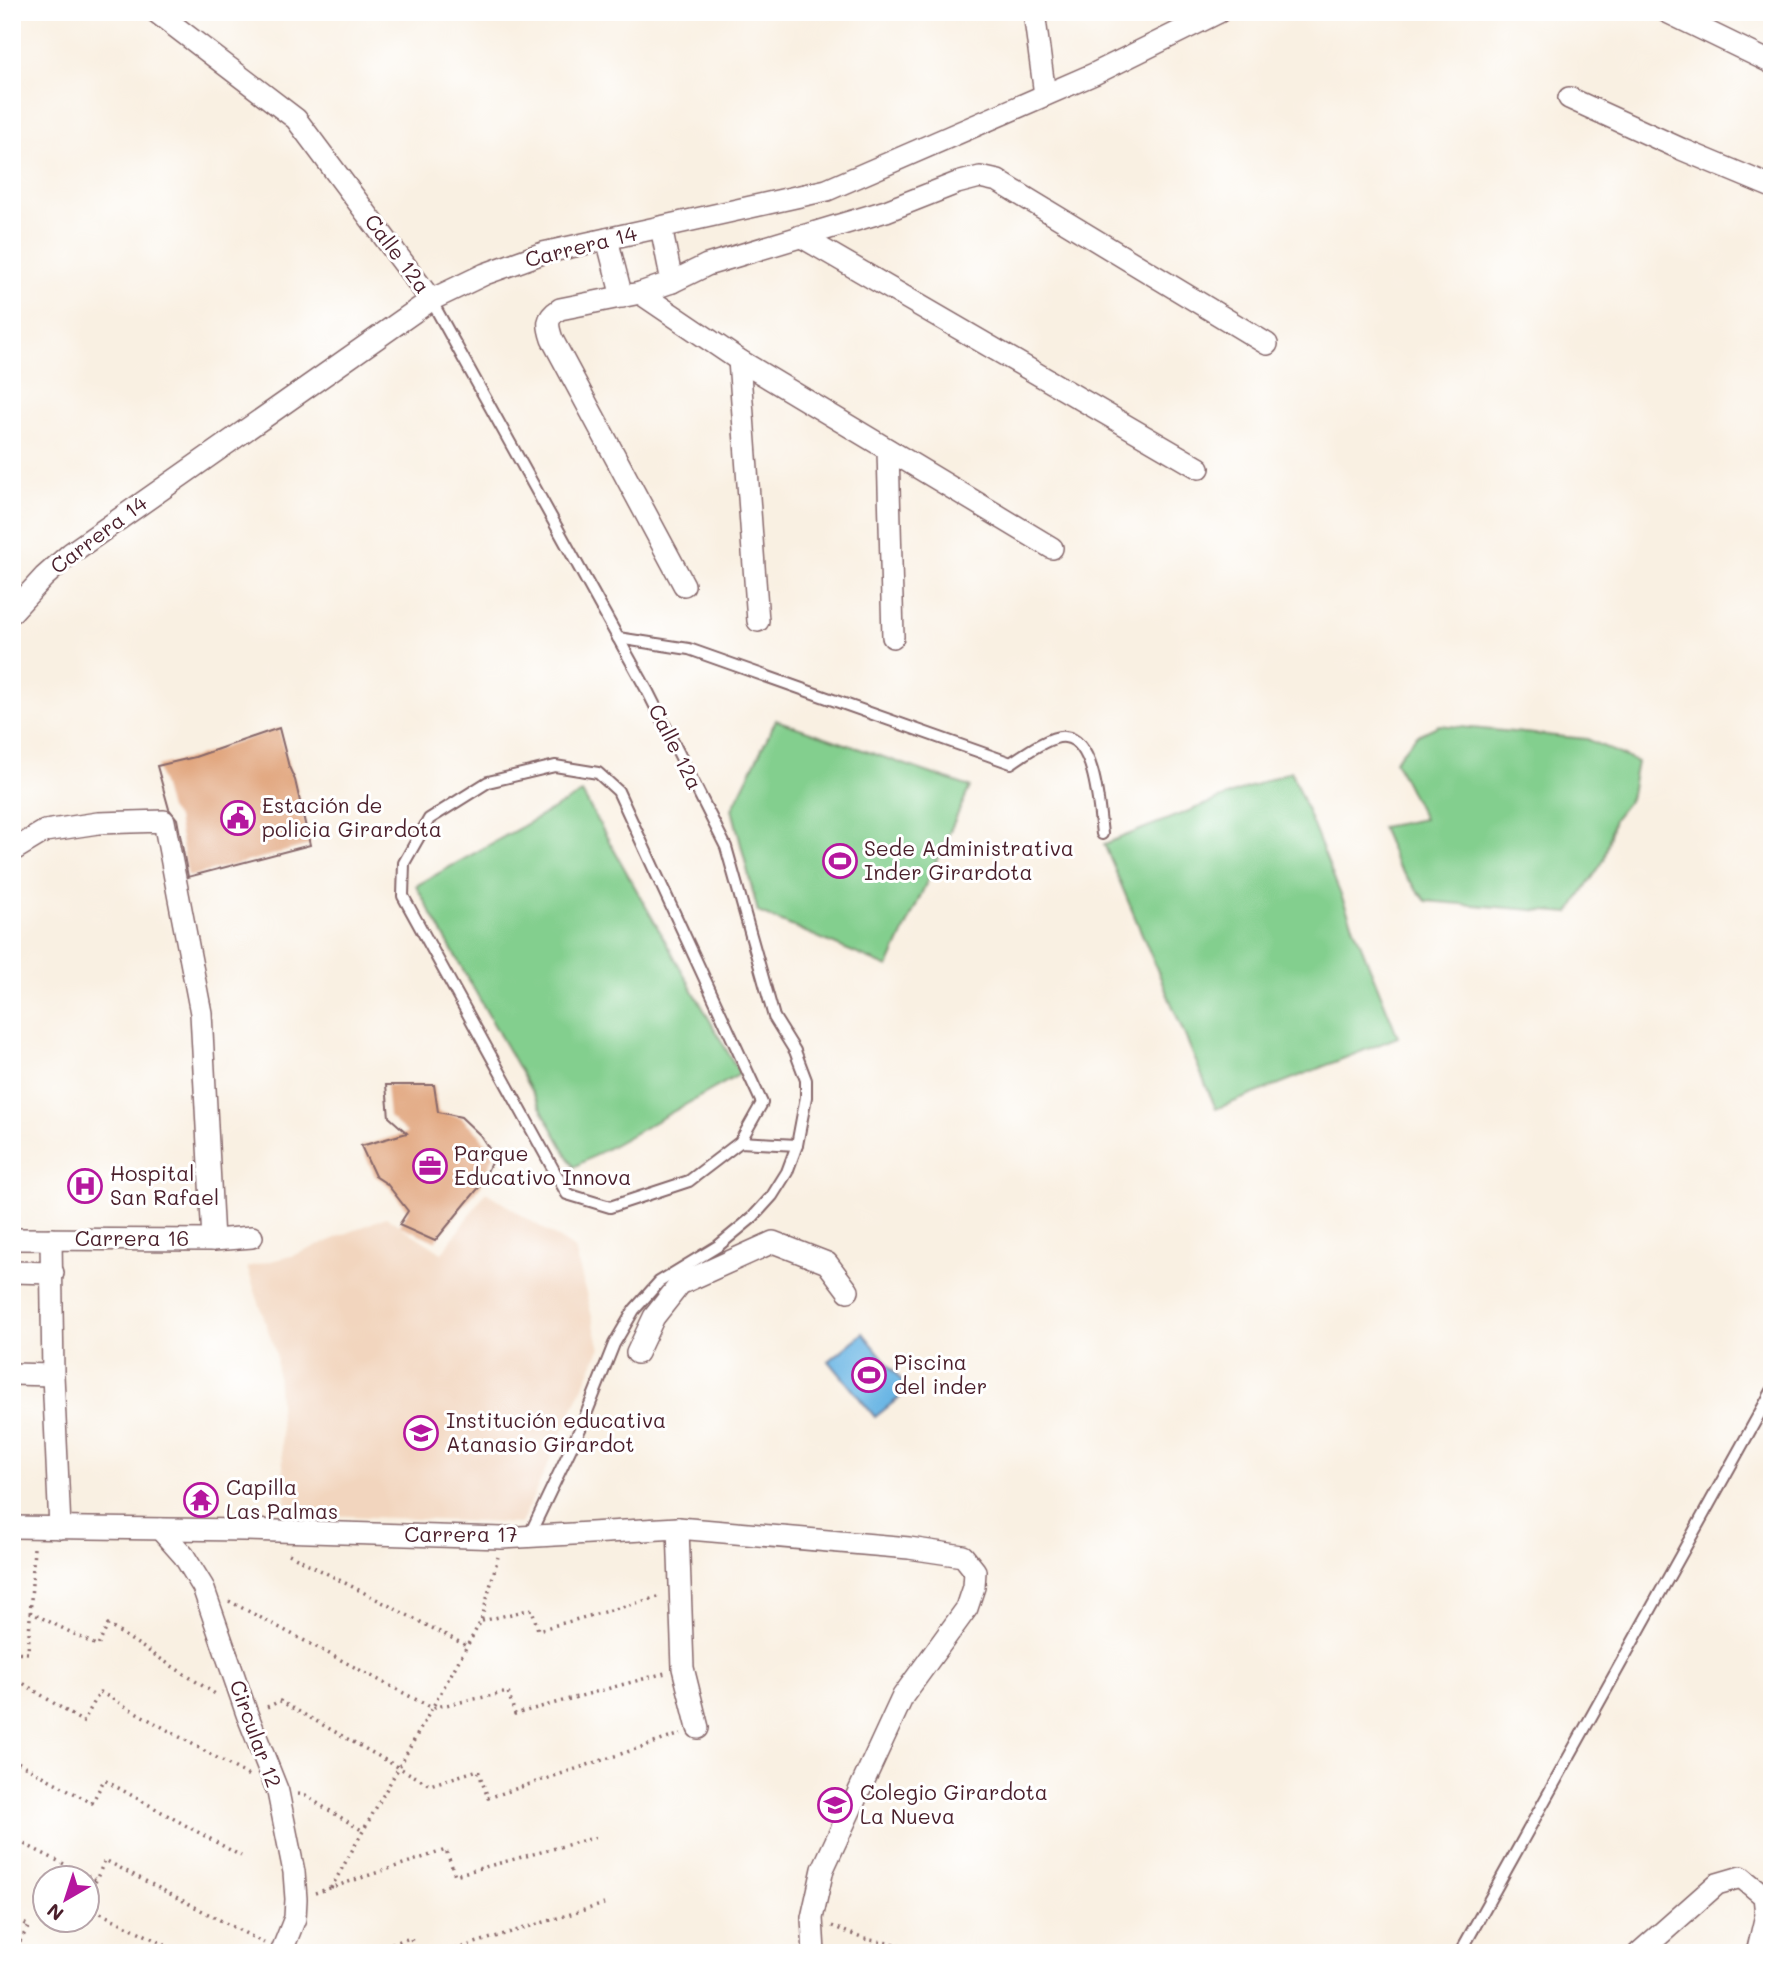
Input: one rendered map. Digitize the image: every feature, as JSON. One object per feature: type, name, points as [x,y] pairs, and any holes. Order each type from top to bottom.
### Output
[{"type":"street","name":"Calle 12a","points":[[156,12],[296,119],[431,300]]},
{"type":"street","points":[[1034,12],[1045,95]]},
{"type":"street","name":"Carrera 14","points":[[12,612],[44,577],[71,553],[431,300],[485,274],[543,253],[827,190],[1094,74],[1219,12]]},
{"type":"street","points":[[1667,12],[1772,64]]},
{"type":"street","points":[[1569,98],[1772,187]]},
{"type":"street","points":[[684,585],[552,339],[547,324],[550,316],[560,309],[631,295],[672,282],[707,265],[886,211],[957,183],[981,177],[998,181],[1267,344]]},
{"type":"street","points":[[661,227],[672,282]]},
{"type":"street","points":[[800,236],[1199,468]]},
{"type":"street","points":[[607,239],[631,295],[1052,548]]},
{"type":"street","points":[[739,360],[758,621]]},
{"type":"street","points":[[888,450],[893,637]]},
{"type":"street","points":[[12,851],[45,831],[98,823],[164,821],[201,1013],[213,1240]]},
{"type":"street","name":"Carrera 16","points":[[12,1239],[213,1240],[252,1237]]},
{"type":"street","points":[[51,1239],[53,1375],[60,1528]]},
{"type":"street","points":[[642,1355],[654,1317],[680,1284],[773,1242],[827,1263],[848,1291]]},
{"type":"street","points":[[12,1272],[52,1273]]},
{"type":"street","points":[[12,1374],[53,1375]]},
{"type":"street","name":"Carrera 17","points":[[12,1527],[502,1538],[678,1528],[909,1548],[963,1556],[975,1570],[974,1587],[967,1608],[903,1696],[823,1869],[812,1918],[814,1953]]},
{"type":"street","points":[[678,1528],[683,1668],[698,1728]]},
{"type":"street","name":"Circular 12","points":[[160,1529],[184,1556],[203,1587],[247,1714],[278,1792],[294,1871],[296,1899],[295,1918],[281,1952]]},
{"type":"street","points":[[1639,1953],[1717,1884],[1741,1877],[1764,1896],[1766,1915],[1757,1953]]},
{"type":"lane","name":"Calle 12a","points":[[431,300],[618,638],[726,847],[774,1017],[795,1051],[806,1080],[806,1097],[797,1145],[787,1172],[772,1196],[753,1217],[718,1246],[659,1282],[634,1310],[614,1344],[581,1427],[529,1536]]},
{"type":"lane","points":[[618,638],[689,649],[1011,763],[1032,749],[1066,737],[1081,745],[1093,769],[1102,834]]},
{"type":"lane","points":[[740,1142],[762,1103],[618,791],[598,773],[555,766],[488,782],[429,819],[404,863],[403,896],[567,1194],[610,1208],[689,1181],[740,1142],[797,1145]]},
{"type":"lane","points":[[614,1344],[642,1355]]},
{"type":"lane","points":[[1460,1953],[1772,1391]]},
{"type":"path","points":[[12,1652],[28,1653],[36,1528]]},
{"type":"path","points":[[331,1888],[481,1621],[502,1538]]},
{"type":"path","points":[[281,1549],[467,1646]]},
{"type":"path","points":[[203,1587],[432,1708],[508,1692],[515,1714],[683,1668]]},
{"type":"path","points":[[481,1621],[532,1609],[538,1630],[680,1591]]},
{"type":"path","points":[[30,1612],[98,1646],[108,1625],[247,1714],[280,1701],[430,1784],[478,1770],[488,1798],[698,1728]]},
{"type":"path","points":[[12,1676],[82,1721],[100,1692],[278,1792],[304,1794],[363,1831]]},
{"type":"path","points":[[12,1759],[92,1803],[104,1780],[241,1856]]},
{"type":"path","points":[[296,1899],[446,1850],[455,1875],[597,1837]]},
{"type":"path","points":[[12,1838],[64,1864]]},
{"type":"path","points":[[102,1867],[105,1860],[281,1952]]},
{"type":"path","points":[[442,1953],[604,1904]]},
{"type":"path","points":[[102,1912],[182,1953]]},
{"type":"path","points":[[12,1917],[29,1926],[17,1946],[29,1953]]},
{"type":"path","points":[[812,1918],[864,1939],[952,1953]]},
{"type":"path","points":[[358,1953],[411,1938],[415,1953]]},
{"type":"shaded area","name":"Institución educativa Atanasio Girardot","points":[[486,1192],[575,1249],[600,1349],[521,1524],[286,1513],[276,1354],[247,1267],[295,1255],[386,1217],[442,1253]]},
{"type":"green space","name":"Sede Administrativa Inder Girardota","points":[[776,720],[970,787],[888,967],[758,912],[732,809]]},
{"type":"green space","points":[[1439,725],[1587,739],[1637,762],[1630,799],[1614,819],[1604,860],[1569,913],[1426,901],[1397,865],[1381,827],[1424,819],[1395,761],[1416,736]]},
{"type":"green space","points":[[1291,771],[1398,1037],[1216,1109],[1104,844]]},
{"type":"green space","points":[[582,793],[740,1074],[574,1167],[416,886]]},
{"type":"water","name":"Piscina del inder","points":[[863,1333],[909,1390],[875,1417],[829,1361]]},
{"type":"building","name":"Estación de policia Girardota","points":[[279,728],[295,780],[310,845],[188,877],[177,819],[169,809],[157,766],[195,757]]},
{"type":"building","name":"Parque Educativo Innova","points":[[386,1085],[434,1085],[438,1112],[461,1117],[480,1135],[494,1156],[481,1185],[435,1241],[399,1225],[408,1211],[387,1184],[375,1176],[361,1146],[407,1133],[389,1117]]},
{"type":"place","name":"Estación de policia Girardota","points":[[238,818]]},
{"type":"place","name":"Sede Administrativa Inder Girardota","points":[[840,861]]},
{"type":"place","name":"Parque Educativo Innova","points":[[430,1166]]},
{"type":"place","name":"Hospital San Rafael","points":[[85,1186]]},
{"type":"place","name":"Piscina del inder","points":[[869,1375]]},
{"type":"place","name":"Institución educativa Atanasio Girardot","points":[[421,1433]]},
{"type":"place","name":"Capilla Las Palmas","points":[[201,1500]]},
{"type":"place","name":"Colegio Girardota La Nueva","points":[[835,1805]]}]
